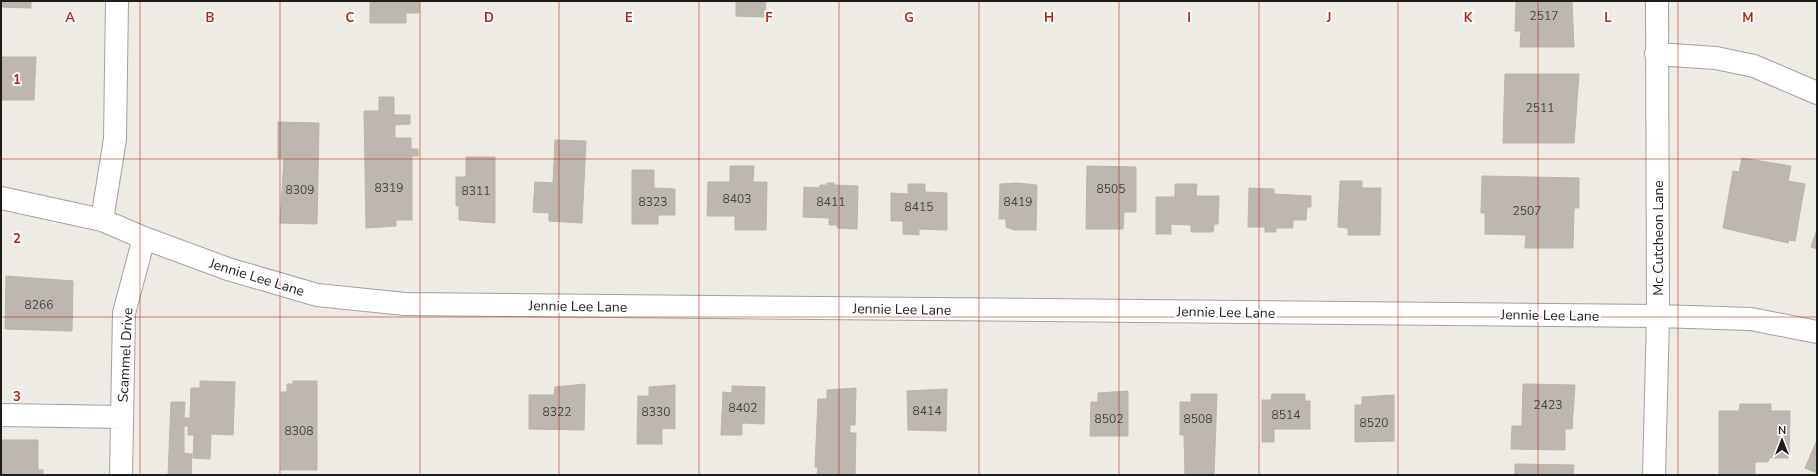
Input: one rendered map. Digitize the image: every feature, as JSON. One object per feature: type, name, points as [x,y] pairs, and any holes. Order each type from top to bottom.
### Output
[{"type":"street","points":[[102,220],[116,139],[117,1]]},
{"type":"street","name":"Mc Cutcheon Lane","points":[[1654,475],[1658,316],[1657,1]]},
{"type":"street","points":[[1656,54],[1716,58],[1754,66],[1817,93]]},
{"type":"street","name":"Jennie Lee Lane","points":[[1,198],[102,220],[144,238],[228,269],[317,295],[405,304],[1658,316],[1751,319],[1817,332]]},
{"type":"street","name":"Scammel Drive","points":[[121,475],[124,313],[144,238]]},
{"type":"street","points":[[1,416],[122,417]]},
{"type":"building","points":[[1,1],[31,1],[31,8],[1,7]]},
{"type":"building","points":[[370,1],[419,1],[419,13],[406,13],[406,23],[370,23]]},
{"type":"building","points":[[736,1],[766,1],[765,17],[736,16]]},
{"type":"building","points":[[1572,1],[1574,47],[1520,47],[1521,31],[1515,31],[1516,2]]},
{"type":"building","points":[[1,57],[36,57],[34,100],[1,100]]},
{"type":"building","points":[[1505,74],[1579,74],[1574,143],[1503,143]]},
{"type":"building","points":[[379,97],[394,97],[394,115],[410,115],[410,124],[395,125],[395,138],[411,138],[411,149],[418,149],[418,156],[412,156],[412,220],[396,220],[396,226],[366,228],[364,111],[379,111]]},
{"type":"building","points":[[278,122],[319,123],[317,224],[280,223],[284,158],[278,158]]},
{"type":"building","points":[[555,140],[586,141],[582,223],[549,221],[549,213],[533,212],[535,182],[553,183]]},
{"type":"building","points":[[466,157],[495,157],[495,223],[459,220],[459,206],[456,206],[456,177],[466,177]]},
{"type":"building","points":[[1742,158],[1791,166],[1788,181],[1805,184],[1795,241],[1789,240],[1788,243],[1723,228],[1733,171],[1739,172]]},
{"type":"building","points":[[730,166],[754,166],[753,182],[767,182],[766,230],[735,230],[735,216],[707,216],[708,182],[730,182]]},
{"type":"building","points":[[1087,166],[1136,167],[1136,212],[1124,212],[1123,229],[1086,229]]},
{"type":"building","points":[[632,170],[654,170],[654,188],[675,189],[675,215],[658,215],[658,224],[632,224]]},
{"type":"building","points":[[1482,176],[1579,178],[1579,208],[1574,208],[1573,248],[1525,248],[1526,235],[1485,234],[1485,213],[1481,213]]},
{"type":"building","points":[[1340,181],[1362,181],[1362,188],[1381,188],[1380,235],[1348,235],[1348,228],[1338,227]]},
{"type":"building","points":[[827,183],[834,183],[834,185],[858,186],[857,229],[837,228],[837,225],[829,225],[829,218],[803,217],[804,187],[819,188],[820,185],[827,185]]},
{"type":"building","points":[[1017,183],[1037,185],[1036,230],[1014,230],[1006,227],[1006,219],[999,219],[1000,184]]},
{"type":"building","points":[[908,184],[925,184],[925,192],[947,193],[947,230],[919,229],[919,235],[903,234],[903,221],[891,221],[891,193],[908,194]]},
{"type":"building","points":[[1175,184],[1197,184],[1196,196],[1219,196],[1218,224],[1214,224],[1213,232],[1191,232],[1191,225],[1171,224],[1171,234],[1156,234],[1156,197],[1175,197]]},
{"type":"building","points":[[1249,188],[1274,189],[1274,194],[1311,196],[1311,207],[1307,207],[1306,220],[1293,220],[1293,228],[1276,228],[1276,232],[1265,232],[1265,227],[1248,227]]},
{"type":"building","points":[[1817,229],[1817,249],[1811,247]]},
{"type":"building","points":[[6,276],[73,281],[72,331],[5,329]]},
{"type":"building","points":[[200,381],[235,382],[233,435],[211,434],[210,459],[193,458],[194,435],[188,435],[188,426],[184,426],[184,453],[192,454],[191,475],[168,475],[171,402],[185,402],[184,418],[190,418],[191,388],[200,388]]},
{"type":"building","points":[[293,381],[317,381],[317,470],[281,470],[281,392],[287,392],[287,384],[293,384]]},
{"type":"building","points":[[585,384],[584,430],[529,429],[529,395],[554,395],[555,387]]},
{"type":"building","points":[[1523,384],[1575,385],[1572,429],[1565,429],[1565,450],[1511,449],[1512,426],[1522,426]]},
{"type":"building","points":[[675,385],[675,429],[662,428],[662,444],[637,444],[638,396],[649,396],[649,387]]},
{"type":"building","points":[[732,386],[765,387],[764,424],[742,423],[742,435],[721,435],[723,392],[732,393]]},
{"type":"building","points":[[856,388],[855,425],[850,425],[850,433],[856,433],[855,475],[817,475],[818,467],[815,467],[818,399],[827,399],[827,390]]},
{"type":"building","points":[[947,389],[946,431],[908,430],[907,391]]},
{"type":"building","points":[[1128,391],[1128,436],[1090,436],[1091,402],[1098,402],[1098,393]]},
{"type":"building","points":[[1191,394],[1217,394],[1214,475],[1185,475],[1184,435],[1180,435],[1180,402],[1191,402]]},
{"type":"building","points":[[1272,394],[1305,394],[1305,401],[1310,401],[1310,429],[1274,429],[1274,442],[1262,442],[1262,400],[1271,400]]},
{"type":"building","points":[[1394,395],[1394,441],[1355,442],[1355,405],[1362,405],[1362,397]]},
{"type":"building","points":[[1740,404],[1771,404],[1771,411],[1790,411],[1789,458],[1769,458],[1768,462],[1755,462],[1755,475],[1719,475],[1719,411],[1739,411]]},
{"type":"building","points":[[1,440],[38,440],[38,470],[43,470],[43,475],[1,475]]},
{"type":"building","points":[[1817,440],[1817,473],[1805,468]]},
{"type":"building","points":[[1515,464],[1574,465],[1573,475],[1515,475]]}]
